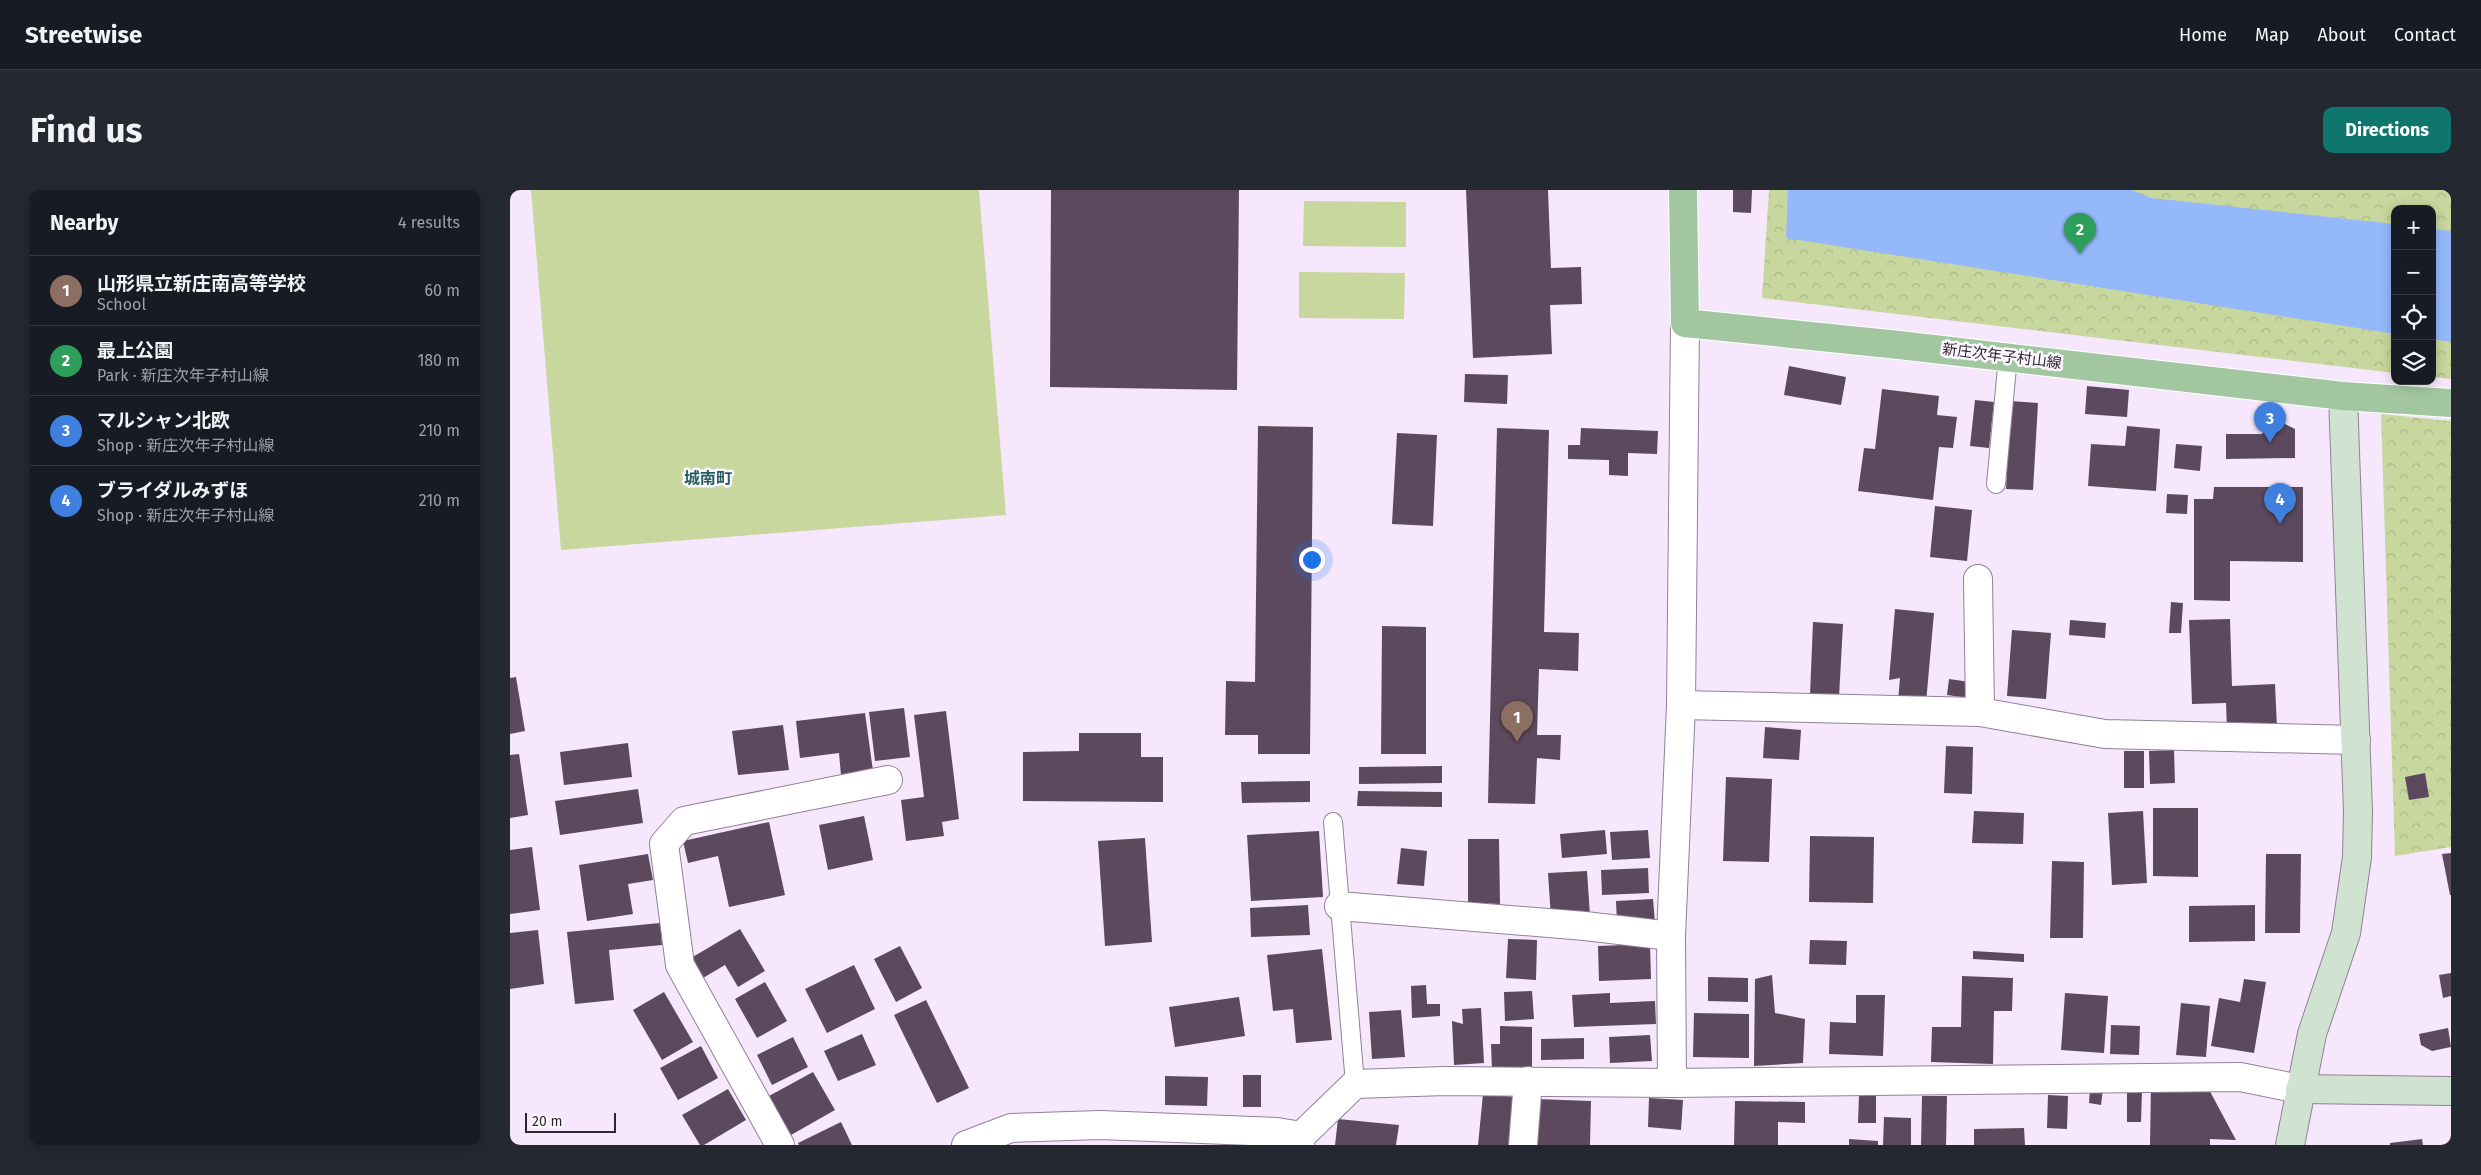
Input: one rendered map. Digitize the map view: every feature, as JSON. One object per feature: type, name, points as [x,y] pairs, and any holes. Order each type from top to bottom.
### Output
[{"type":"main road","points":[[1683,190],[1685,323]]},
{"type":"main road","name":"新庄次年子村山線","points":[[1685,323],[2008,357],[2343,396],[2451,403]]},
{"type":"street","points":[[1672,1083],[1671,936],[1681,705],[1685,323]]},
{"type":"street","points":[[2290,1145],[2312,1034],[2346,933],[2353,896],[2358,812],[2343,396]]},
{"type":"street","points":[[1978,579],[1980,712]]},
{"type":"street","points":[[1681,705],[1980,712],[2105,734],[2356,740]]},
{"type":"street","points":[[780,1145],[680,965],[664,844],[684,821],[888,780]]},
{"type":"street","points":[[1339,906],[1584,926],[1671,936]]},
{"type":"street","points":[[966,1145],[1011,1128],[1090,1126],[1277,1132],[1301,1140],[1355,1084],[1528,1081],[1672,1083],[2240,1077],[2300,1089],[2451,1091]]},
{"type":"street","points":[[1523,1145],[1528,1081]]},
{"type":"lane","points":[[1996,484],[2008,357]]},
{"type":"lane","points":[[1333,822],[1355,1084]]},
{"type":"green space","points":[[531,190],[979,190],[1006,515],[561,550]]},
{"type":"green space","points":[[1769,190],[2451,190],[2451,379],[2436,377],[2436,205],[2391,205],[2391,373],[1762,298]]},
{"type":"green space","points":[[1304,201],[1406,202],[1406,247],[1303,246]]},
{"type":"green space","points":[[1299,272],[1405,273],[1404,319],[1299,318]]},
{"type":"green space","points":[[2381,414],[2451,421],[2451,847],[2395,856]]},
{"type":"water","points":[[1788,190],[2132,190],[2151,198],[2391,224],[2391,333],[1786,238]]},
{"type":"water","points":[[2436,229],[2451,231],[2451,342],[2436,340]]},
{"type":"building","points":[[1051,190],[1239,190],[1237,390],[1050,387]]},
{"type":"building","points":[[1466,190],[1548,190],[1551,268],[1581,267],[1582,304],[1550,305],[1552,354],[1473,358]]},
{"type":"building","points":[[1733,190],[1752,190],[1751,213],[1733,212]]},
{"type":"building","points":[[1789,366],[1846,377],[1841,405],[1784,395]]},
{"type":"building","points":[[1465,374],[1508,375],[1507,404],[1464,402]]},
{"type":"building","points":[[2087,386],[2129,390],[2127,417],[2085,414]]},
{"type":"building","points":[[1882,389],[1939,396],[1937,415],[1957,417],[1953,448],[1939,447],[1933,500],[1858,491],[1864,448],[1875,449]]},
{"type":"building","points":[[1975,400],[1994,402],[1989,448],[1970,446]]},
{"type":"building","points":[[2011,401],[2038,403],[2033,490],[2006,489]]},
{"type":"building","points":[[2283,423],[2295,429],[2295,458],[2226,459],[2226,434],[2262,434],[2269,426]]},
{"type":"building","points":[[1258,426],[1313,427],[1310,754],[1258,754],[1258,735],[1225,735],[1226,681],[1255,682]]},
{"type":"building","points":[[2127,426],[2160,429],[2156,491],[2088,486],[2091,444],[2125,446]]},
{"type":"building","points":[[1497,428],[1549,430],[1544,632],[1579,633],[1578,671],[1539,669],[1537,735],[1561,735],[1560,760],[1537,758],[1535,804],[1488,803]]},
{"type":"building","points":[[1581,428],[1658,431],[1657,454],[1628,453],[1628,476],[1609,475],[1609,460],[1568,459],[1568,445],[1580,445]]},
{"type":"building","points":[[1397,433],[1437,435],[1433,526],[1392,524]]},
{"type":"building","points":[[2176,444],[2202,446],[2200,471],[2174,468]]},
{"type":"building","points":[[2214,487],[2303,487],[2303,562],[2230,561],[2230,601],[2194,600],[2194,499],[2213,499]]},
{"type":"building","points":[[2167,494],[2188,495],[2187,514],[2166,513]]},
{"type":"building","points":[[1935,506],[1972,510],[1967,561],[1930,557]]},
{"type":"building","points":[[2171,602],[2183,603],[2181,633],[2169,633]]},
{"type":"building","points":[[1895,609],[1934,613],[1926,703],[1898,701],[1900,678],[1889,680]]},
{"type":"building","points":[[2230,619],[2232,686],[2275,684],[2277,728],[2227,730],[2226,703],[2192,704],[2189,620]]},
{"type":"building","points":[[2070,620],[2106,623],[2105,638],[2069,635]]},
{"type":"building","points":[[1813,622],[1843,624],[1839,697],[1810,695]]},
{"type":"building","points":[[1382,626],[1426,627],[1426,754],[1381,754]]},
{"type":"building","points":[[2012,630],[2051,633],[2046,699],[2007,696]]},
{"type":"building","points":[[516,677],[525,731],[510,734],[510,678]]},
{"type":"building","points":[[1949,679],[1970,682],[1968,698],[1947,695]]},
{"type":"building","points":[[904,708],[910,757],[875,761],[869,712]]},
{"type":"building","points":[[946,711],[959,819],[942,822],[944,836],[906,841],[901,800],[924,797],[914,715]]},
{"type":"building","points":[[865,713],[873,771],[841,775],[839,753],[800,758],[796,721]]},
{"type":"building","points":[[783,725],[789,770],[738,775],[732,731]]},
{"type":"building","points":[[1765,727],[1801,730],[1799,760],[1763,758]]},
{"type":"building","points":[[1079,733],[1141,733],[1141,757],[1163,757],[1163,802],[1023,801],[1023,752],[1079,751]]},
{"type":"building","points":[[628,743],[632,777],[564,785],[560,752]]},
{"type":"building","points":[[1946,746],[1973,747],[1972,794],[1944,793]]},
{"type":"building","points":[[2174,750],[2175,783],[2150,784],[2149,751]]},
{"type":"building","points":[[2124,751],[2144,751],[2144,788],[2124,788]]},
{"type":"building","points":[[519,754],[528,815],[510,818],[510,755]]},
{"type":"building","points":[[1442,766],[1442,783],[1359,784],[1359,767]]},
{"type":"building","points":[[2425,773],[2429,797],[2409,800],[2405,777]]},
{"type":"building","points":[[1726,777],[1772,779],[1769,862],[1723,861]]},
{"type":"building","points":[[1310,781],[1310,802],[1242,803],[1241,782]]},
{"type":"building","points":[[638,789],[643,823],[560,835],[555,801]]},
{"type":"building","points":[[1358,791],[1442,792],[1442,807],[1357,806]]},
{"type":"building","points":[[2153,808],[2198,808],[2198,877],[2153,876]]},
{"type":"building","points":[[1974,811],[2024,813],[2023,844],[1972,843]]},
{"type":"building","points":[[2143,811],[2147,883],[2112,885],[2108,813]]},
{"type":"building","points":[[864,816],[873,860],[828,870],[819,825]]},
{"type":"building","points":[[769,822],[785,895],[729,907],[718,856],[688,863],[683,841]]},
{"type":"building","points":[[1605,830],[1607,854],[1562,858],[1560,834]]},
{"type":"building","points":[[1648,830],[1650,858],[1612,860],[1610,832]]},
{"type":"building","points":[[1319,831],[1323,897],[1251,901],[1247,835]]},
{"type":"building","points":[[1810,836],[1874,837],[1873,903],[1809,902]]},
{"type":"building","points":[[1145,838],[1152,942],[1105,946],[1098,841]]},
{"type":"building","points":[[1468,839],[1499,839],[1500,904],[1468,903]]},
{"type":"building","points":[[532,847],[540,910],[510,914],[510,850]]},
{"type":"building","points":[[1401,848],[1427,851],[1424,886],[1397,884]]},
{"type":"building","points":[[2451,853],[2451,895],[2450,895],[2442,854]]},
{"type":"building","points":[[648,854],[653,880],[628,884],[633,914],[587,921],[579,865]]},
{"type":"building","points":[[2266,854],[2301,854],[2300,933],[2265,933]]},
{"type":"building","points":[[2052,861],[2084,862],[2083,938],[2050,938]]},
{"type":"building","points":[[1648,868],[1649,893],[1602,895],[1601,870]]},
{"type":"building","points":[[1587,871],[1590,916],[1551,918],[1548,873]]},
{"type":"building","points":[[1653,899],[1655,923],[1617,924],[1616,901]]},
{"type":"building","points":[[1308,905],[1310,935],[1251,937],[1250,908]]},
{"type":"building","points":[[2255,905],[2255,941],[2189,942],[2189,906]]},
{"type":"building","points":[[660,923],[662,945],[609,950],[614,1000],[575,1004],[567,932]]},
{"type":"building","points":[[740,929],[765,971],[738,987],[725,965],[703,978],[691,958]]},
{"type":"building","points":[[538,930],[544,984],[510,989],[510,933]]},
{"type":"building","points":[[1508,939],[1537,940],[1536,980],[1506,978]]},
{"type":"building","points":[[1810,940],[1847,941],[1846,965],[1809,964]]},
{"type":"building","points":[[1650,944],[1651,979],[1599,981],[1598,946]]},
{"type":"building","points":[[900,946],[922,988],[896,1002],[874,959]]},
{"type":"building","points":[[1322,949],[1332,1040],[1296,1043],[1293,1009],[1273,1011],[1267,955]]},
{"type":"building","points":[[1973,951],[2024,954],[2024,962],[1973,959]]},
{"type":"building","points":[[854,965],[875,1009],[827,1033],[805,989]]},
{"type":"building","points":[[2451,973],[2451,996],[2443,998],[2439,975]]},
{"type":"building","points":[[1772,975],[1775,1013],[1805,1019],[1803,1063],[1754,1066],[1755,979]]},
{"type":"building","points":[[1962,976],[2013,978],[2012,1011],[1994,1011],[1993,1064],[1931,1062],[1932,1027],[1961,1027]]},
{"type":"building","points":[[1708,977],[1748,978],[1748,1002],[1708,1001]]},
{"type":"building","points":[[2244,979],[2266,982],[2254,1053],[2211,1046],[2219,998],[2240,1002]]},
{"type":"building","points":[[765,982],[787,1021],[757,1038],[735,999]]},
{"type":"building","points":[[1426,985],[1427,1004],[1440,1004],[1440,1016],[1412,1018],[1411,986]]},
{"type":"building","points":[[1532,991],[1534,1019],[1505,1021],[1504,992]]},
{"type":"building","points":[[664,992],[693,1042],[662,1060],[633,1010]]},
{"type":"building","points":[[1610,993],[1610,1003],[1655,1001],[1656,1024],[1574,1027],[1572,995]]},
{"type":"building","points":[[2065,993],[2108,996],[2104,1053],[2061,1050]]},
{"type":"building","points":[[1856,995],[1885,995],[1883,1056],[1829,1054],[1830,1022],[1856,1023]]},
{"type":"building","points":[[1239,997],[1245,1036],[1175,1047],[1169,1007]]},
{"type":"building","points":[[926,1000],[969,1088],[937,1103],[894,1015]]},
{"type":"building","points":[[2181,1003],[2210,1006],[2206,1057],[2176,1055]]},
{"type":"building","points":[[1481,1008],[1484,1063],[1454,1065],[1452,1021],[1463,1024],[1462,1009]]},
{"type":"building","points":[[1401,1010],[1405,1057],[1372,1059],[1369,1012]]},
{"type":"building","points":[[1694,1013],[1749,1014],[1749,1058],[1693,1057]]},
{"type":"building","points":[[2111,1025],[2140,1026],[2139,1055],[2110,1054]]},
{"type":"building","points":[[1500,1026],[1532,1027],[1532,1070],[1492,1070],[1491,1044],[1500,1044]]},
{"type":"building","points":[[2448,1028],[2451,1047],[2432,1051],[2421,1045],[2419,1034]]},
{"type":"building","points":[[862,1034],[876,1065],[838,1081],[824,1051]]},
{"type":"building","points":[[1650,1035],[1652,1061],[1610,1063],[1609,1037]]},
{"type":"building","points":[[793,1037],[808,1067],[772,1085],[757,1055]]},
{"type":"building","points":[[1584,1038],[1584,1059],[1541,1060],[1541,1039]]},
{"type":"building","points":[[701,1046],[718,1078],[678,1100],[660,1068]]},
{"type":"building","points":[[813,1072],[835,1110],[791,1135],[769,1096]]},
{"type":"building","points":[[1243,1075],[1261,1075],[1261,1107],[1243,1107]]},
{"type":"building","points":[[1165,1076],[1208,1077],[1207,1106],[1165,1105]]},
{"type":"building","points":[[2151,1083],[2206,1084],[2236,1140],[2210,1139],[2210,1145],[2150,1145]]},
{"type":"building","points":[[2090,1088],[2103,1089],[2101,1105],[2089,1103]]},
{"type":"building","points":[[728,1089],[746,1120],[704,1145],[700,1145],[682,1115]]},
{"type":"building","points":[[2127,1092],[2142,1092],[2141,1122],[2127,1122]]},
{"type":"building","points":[[1483,1094],[1516,1097],[1511,1145],[1478,1145]]},
{"type":"building","points":[[1859,1095],[1876,1096],[1876,1123],[1858,1123]]},
{"type":"building","points":[[2048,1095],[2068,1096],[2067,1129],[2047,1128]]},
{"type":"building","points":[[1922,1096],[1947,1096],[1946,1145],[1921,1145]]},
{"type":"building","points":[[1649,1098],[1683,1100],[1681,1130],[1648,1127]]},
{"type":"building","points":[[1536,1099],[1591,1101],[1590,1145],[1535,1145]]},
{"type":"building","points":[[1735,1101],[1805,1102],[1805,1123],[1778,1122],[1778,1145],[1734,1145]]},
{"type":"building","points":[[1884,1117],[1911,1118],[1911,1145],[1883,1145]]},
{"type":"building","points":[[1338,1119],[1399,1125],[1396,1145],[1335,1145]]},
{"type":"building","points":[[841,1122],[852,1145],[799,1145],[798,1143]]},
{"type":"building","points":[[2024,1128],[2025,1145],[1974,1145],[1974,1129]]},
{"type":"building","points":[[1849,1139],[1878,1141],[1878,1145],[1849,1145]]},
{"type":"building","points":[[2422,1139],[2423,1145],[2390,1145],[2390,1143]]},
{"type":"place","name":"最上公園","points":[[2080,254]]},
{"type":"place","name":"マルシャン北欧","points":[[2270,443]]},
{"type":"place","name":"ブライダルみずほ","points":[[2280,524]]},
{"type":"place","name":"山形県立新庄南高等学校","points":[[1517,742]]},
{"type":"district","name":"城南町","points":[[708,478]]}]
